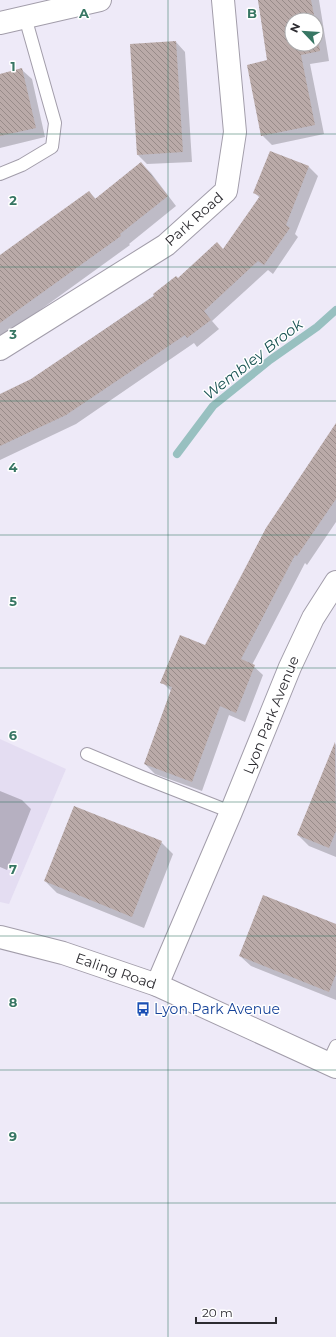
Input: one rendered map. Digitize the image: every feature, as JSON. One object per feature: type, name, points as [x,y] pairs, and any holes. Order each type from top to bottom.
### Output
[{"type":"street","points":[[0,23],[100,0]]},
{"type":"street","name":"Park Road","points":[[0,349],[166,245],[226,191],[235,132],[223,0]]},
{"type":"street","name":"Lyon Park Avenue","points":[[157,985],[231,812],[290,667],[313,618],[336,582]]},
{"type":"street","name":"Ealing Road","points":[[0,937],[63,953],[157,985],[333,1059]]},
{"type":"lane","points":[[0,174],[22,165],[52,147],[55,122],[25,17]]},
{"type":"lane","points":[[87,754],[231,812]]},
{"type":"shaded area","points":[[0,739],[66,769],[9,904],[0,902]]},
{"type":"building","points":[[258,0],[311,0],[313,12],[284,12],[284,52],[315,52],[301,55],[315,125],[261,136],[247,65],[267,60]]},
{"type":"building","points":[[176,41],[183,152],[137,155],[130,44]]},
{"type":"building","points":[[22,68],[36,128],[0,136],[0,74]]},
{"type":"building","points":[[270,151],[309,166],[286,225],[290,228],[264,265],[258,261],[204,311],[211,320],[187,338],[185,335],[66,415],[0,446],[0,394],[31,379],[154,296],[153,294],[176,276],[178,278],[217,242],[223,249],[260,196],[253,193]]},
{"type":"building","points":[[141,162],[168,196],[120,234],[121,236],[0,323],[0,255],[89,191],[95,199]]},
{"type":"building","points":[[336,423],[336,499],[297,556],[295,555],[241,659],[255,665],[236,713],[220,706],[192,782],[144,764],[172,687],[160,683],[180,635],[205,645],[266,528]]},
{"type":"building","points":[[335,742],[336,831],[329,848],[297,835]]},
{"type":"building","points":[[74,806],[162,841],[132,917],[44,881]]},
{"type":"building","points":[[263,895],[336,924],[336,974],[329,992],[239,956]]},
{"type":"waterway","name":"Wembley Brook","points":[[177,454],[213,406],[270,360],[317,327],[336,310]]},
{"type":"place","name":"Lyon Park Avenue","points":[[143,1009]]}]
